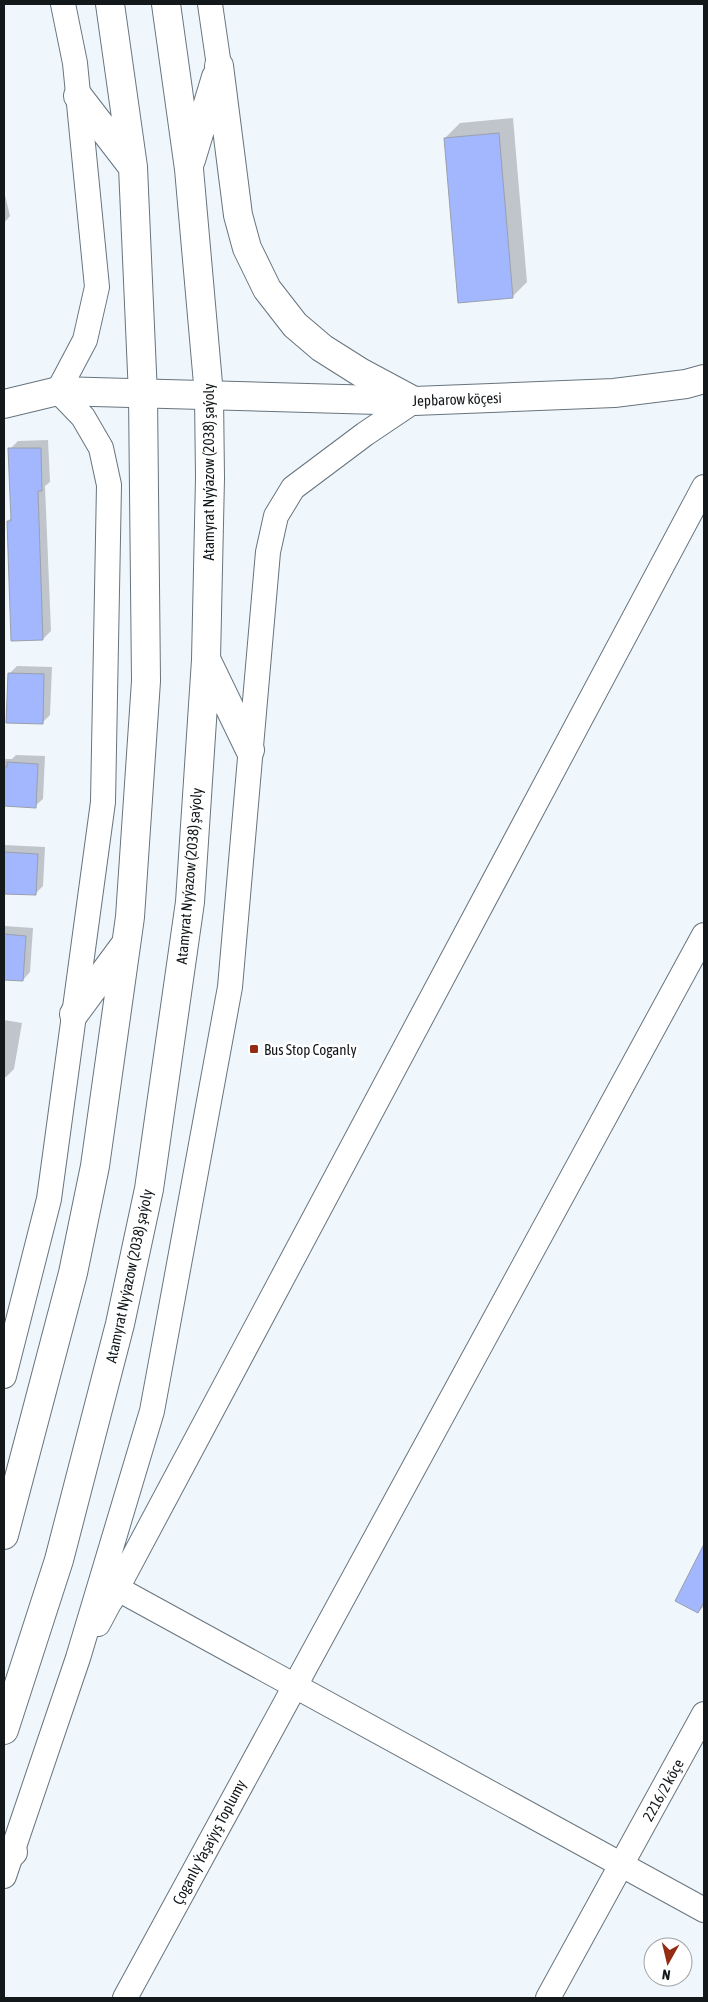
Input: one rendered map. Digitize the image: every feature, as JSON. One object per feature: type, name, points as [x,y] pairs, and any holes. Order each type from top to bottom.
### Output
[{"type":"main road","points":[[4,1534],[68,1292],[93,1175],[127,942],[146,681],[143,394],[133,167],[110,4]]},
{"type":"main road","name":"Atamyrat Nyýazow (2038) şaýoly","points":[[4,1730],[59,1560],[120,1324],[149,1189],[190,902],[206,660],[210,478],[209,394],[189,169],[166,4]]},
{"type":"main road","points":[[189,169],[219,66]]},
{"type":"main road","points":[[219,66],[238,215],[247,248],[267,289],[295,326],[322,348],[360,372],[414,401]]},
{"type":"main road","points":[[78,96],[133,167]]},
{"type":"main road","name":"Jepbarow köçesi","points":[[4,404],[58,391],[414,401],[614,393],[686,384],[704,379]]},
{"type":"main road","points":[[206,660],[250,750]]},
{"type":"main road","points":[[74,1014],[127,942]]},
{"type":"street","points":[[4,1376],[49,1199],[103,802],[109,485],[101,448],[82,417],[58,391],[85,340],[97,287],[75,64],[63,4]]},
{"type":"street","points":[[210,4],[219,66]]},
{"type":"street","points":[[7,1863],[80,1651],[152,1411],[230,987],[268,552],[276,516],[293,488],[365,434],[414,401]]},
{"type":"street","points":[[80,1651],[118,1590],[704,487]]},
{"type":"street","name":"Çoganly Ýaşaýyş Toplumy","points":[[125,1998],[704,935]]},
{"type":"street","points":[[118,1590],[704,1910]]},
{"type":"street","name":"2216/2 köçe","points":[[621,1865],[704,1714]]},
{"type":"street","points":[[548,1998],[621,1865]]},
{"type":"building","points":[[499,133],[513,298],[458,303],[444,138]]},
{"type":"building","points":[[8,448],[41,448],[42,491],[38,491],[43,640],[11,641],[7,521],[11,521]]},
{"type":"building","points":[[8,673],[44,674],[43,724],[6,723]]},
{"type":"building","points":[[7,762],[38,764],[36,808],[4,806],[4,767],[7,767]]},
{"type":"building","points":[[4,852],[38,854],[36,895],[4,894]]},
{"type":"building","points":[[4,934],[26,936],[23,981],[4,980]]},
{"type":"building","points":[[704,1544],[704,1602],[698,1613],[675,1601]]},
{"type":"place","name":"Bus Stop Coganly","points":[[254,1049]]}]
